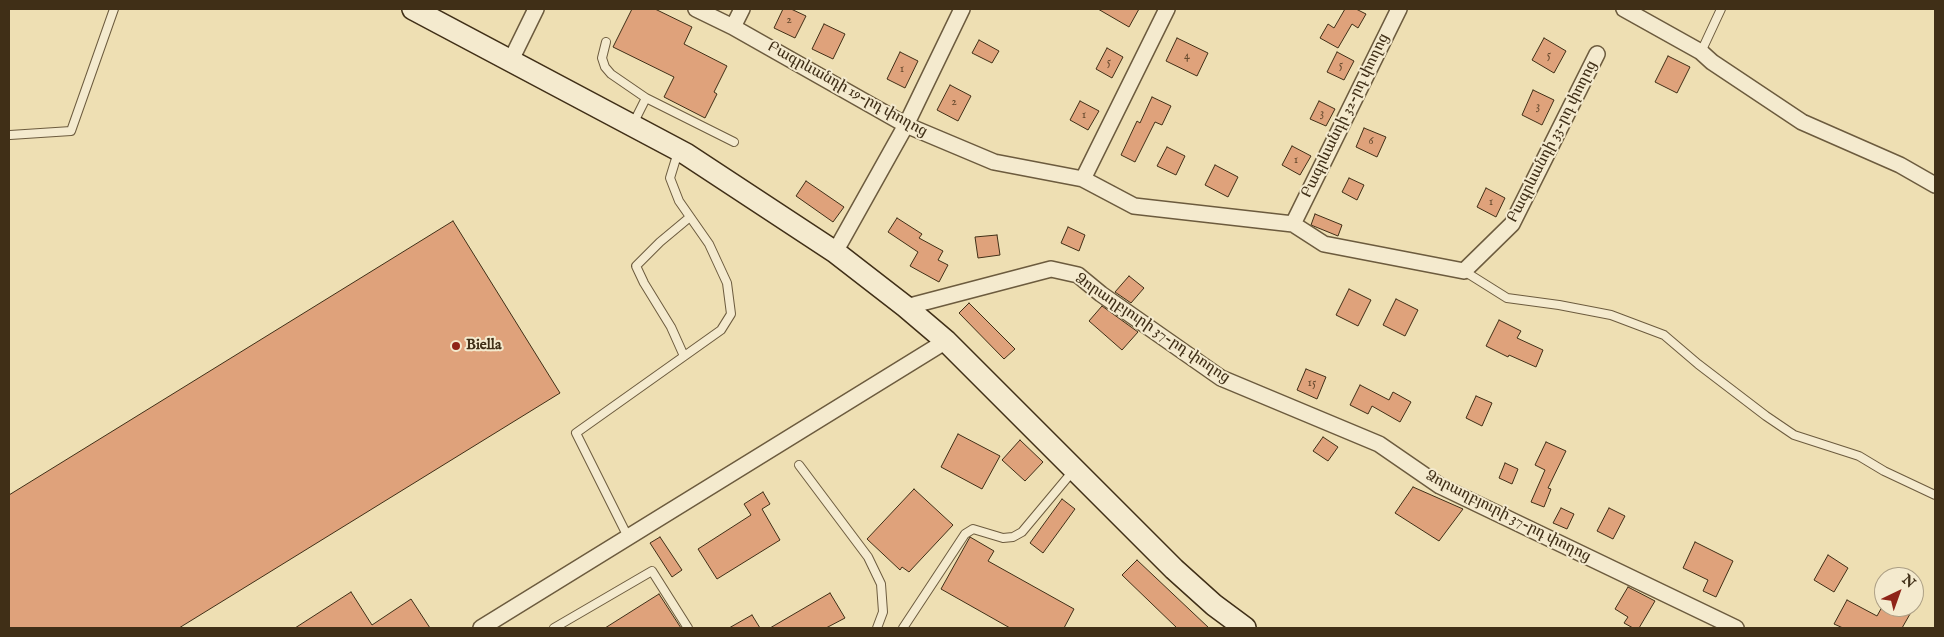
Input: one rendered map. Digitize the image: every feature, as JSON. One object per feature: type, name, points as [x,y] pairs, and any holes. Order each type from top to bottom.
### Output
[{"type":"street","points":[[413,9],[678,150],[835,252],[906,307],[946,341],[1174,569],[1214,605],[1245,628]]},
{"type":"street","points":[[511,60],[536,9]]},
{"type":"street","name":"Բագրևանդի 19-րդ փողոց","points":[[696,9],[734,27],[906,124],[994,162],[1083,179],[1134,206],[1293,224],[1324,244],[1464,271]]},
{"type":"street","points":[[734,27],[742,9]]},
{"type":"street","points":[[835,252],[906,124],[962,9]]},
{"type":"street","points":[[1083,179],[1167,9]]},
{"type":"street","name":"Բագրևանդի 32-րդ փողոց","points":[[1293,224],[1399,9]]},
{"type":"street","points":[[1624,9],[1701,52],[1712,62],[1802,122],[1900,165],[1935,185]]},
{"type":"street","name":"Բագրևանդի 33-րդ փողոց","points":[[1464,271],[1512,224],[1597,54]]},
{"type":"street","name":"Ձորաղբյուրի 37-րդ փողոց","points":[[906,307],[1051,269],[1078,275],[1101,294],[1221,378],[1378,444],[1440,486],[1736,628]]},
{"type":"street","points":[[481,628],[946,341]]},
{"type":"lane","points":[[10,135],[71,131],[114,9]]},
{"type":"lane","points":[[1701,52],[1721,9]]},
{"type":"lane","points":[[606,42],[602,58],[605,67],[611,74],[646,98],[734,142]]},
{"type":"lane","points":[[633,125],[646,98]]},
{"type":"lane","points":[[628,537],[576,433],[721,330],[731,314],[727,283],[709,244],[679,201],[670,178],[678,150]]},
{"type":"lane","points":[[684,356],[672,327],[644,283],[636,266],[660,242],[690,217]]},
{"type":"lane","points":[[1464,271],[1507,298],[1559,304],[1611,315],[1664,335],[1706,370],[1794,435],[1859,456],[1884,471],[1935,496]]},
{"type":"lane","points":[[799,465],[868,556],[881,584],[883,612],[877,628]]},
{"type":"lane","points":[[903,628],[965,534],[973,529],[1003,538],[1013,537],[1022,532],[1075,470]]},
{"type":"lane","points":[[554,628],[652,571],[688,628]]},
{"type":"building","points":[[632,9],[655,9],[692,27],[684,44],[727,66],[714,92],[717,94],[705,118],[664,97],[674,77],[613,47]]},
{"type":"building","points":[[783,9],[791,9],[806,16],[795,38],[774,28]]},
{"type":"building","points":[[1098,9],[1139,9],[1129,27]]},
{"type":"building","points":[[1345,9],[1356,9],[1366,14],[1358,28],[1352,24],[1338,48],[1320,38],[1328,24],[1334,28]]},
{"type":"building","points":[[824,24],[845,34],[833,59],[812,49]]},
{"type":"building","points":[[1177,38],[1208,53],[1197,76],[1166,61]]},
{"type":"building","points":[[1544,38],[1566,51],[1554,73],[1532,60]]},
{"type":"building","points":[[979,40],[999,51],[992,63],[972,53]]},
{"type":"building","points":[[1107,48],[1123,57],[1112,78],[1096,69]]},
{"type":"building","points":[[900,52],[918,61],[905,88],[887,79]]},
{"type":"building","points":[[1337,52],[1354,61],[1344,80],[1327,72]]},
{"type":"building","points":[[1668,56],[1690,67],[1677,93],[1655,82]]},
{"type":"building","points":[[950,85],[971,96],[958,121],[937,110]]},
{"type":"building","points":[[1533,90],[1554,100],[1542,125],[1522,115]]},
{"type":"building","points":[[1152,97],[1171,106],[1162,125],[1155,122],[1135,162],[1121,155],[1137,121],[1140,123]]},
{"type":"building","points":[[1080,101],[1099,111],[1088,130],[1070,120]]},
{"type":"building","points":[[1319,101],[1335,109],[1326,126],[1310,119]]},
{"type":"building","points":[[1364,128],[1386,137],[1377,157],[1356,147]]},
{"type":"building","points":[[1292,146],[1311,156],[1300,175],[1282,165]]},
{"type":"building","points":[[1167,147],[1185,156],[1176,175],[1157,166]]},
{"type":"building","points":[[1215,165],[1238,177],[1228,197],[1205,185]]},
{"type":"building","points":[[1349,178],[1364,185],[1357,200],[1342,192]]},
{"type":"building","points":[[806,181],[844,207],[833,222],[796,196]]},
{"type":"building","points":[[1486,188],[1505,198],[1496,217],[1477,207]]},
{"type":"building","points":[[1315,214],[1342,225],[1338,236],[1311,225]]},
{"type":"building","points":[[897,218],[922,234],[919,238],[943,251],[938,260],[948,265],[939,282],[910,266],[918,252],[888,232]]},
{"type":"building","points":[[453,221],[560,393],[179,628],[9,628],[9,495]]},
{"type":"building","points":[[1068,227],[1085,235],[1079,251],[1061,243]]},
{"type":"building","points":[[997,235],[1000,255],[978,258],[975,237]]},
{"type":"building","points":[[1129,276],[1144,288],[1131,303],[1115,292]]},
{"type":"building","points":[[1349,289],[1371,300],[1358,326],[1336,315]]},
{"type":"building","points":[[1396,299],[1418,310],[1405,336],[1383,325]]},
{"type":"building","points":[[969,303],[1015,349],[1004,359],[959,313]]},
{"type":"building","points":[[1102,306],[1138,332],[1122,350],[1089,321]]},
{"type":"building","points":[[1499,320],[1521,331],[1517,338],[1543,350],[1536,367],[1509,355],[1508,357],[1486,346]]},
{"type":"building","points":[[1306,369],[1326,377],[1317,399],[1297,390]]},
{"type":"building","points":[[1360,385],[1389,400],[1393,392],[1411,402],[1400,422],[1372,406],[1368,414],[1350,405]]},
{"type":"building","points":[[1476,396],[1492,403],[1482,426],[1466,418]]},
{"type":"building","points":[[958,434],[1000,456],[982,489],[941,467]]},
{"type":"building","points":[[1323,437],[1338,447],[1328,461],[1313,451]]},
{"type":"building","points":[[1020,440],[1043,462],[1025,481],[1002,460]]},
{"type":"building","points":[[1546,442],[1566,451],[1548,488],[1551,489],[1544,507],[1531,502],[1545,470],[1535,465]]},
{"type":"building","points":[[1505,463],[1518,469],[1512,484],[1499,478]]},
{"type":"building","points":[[1413,487],[1463,509],[1439,541],[1395,513]]},
{"type":"building","points":[[914,489],[953,525],[909,572],[902,567],[900,570],[867,539]]},
{"type":"building","points":[[763,492],[770,504],[762,509],[780,540],[717,579],[698,549],[751,515],[744,504]]},
{"type":"building","points":[[1062,499],[1075,509],[1043,553],[1030,543]]},
{"type":"building","points":[[1561,508],[1574,514],[1567,529],[1553,523]]},
{"type":"building","points":[[1609,508],[1625,516],[1613,539],[1597,531]]},
{"type":"building","points":[[660,537],[682,570],[672,577],[650,543]]},
{"type":"building","points":[[970,537],[994,551],[988,561],[1074,609],[1064,628],[1010,628],[941,589]]},
{"type":"building","points":[[1695,542],[1733,561],[1716,597],[1703,591],[1708,580],[1683,568]]},
{"type":"building","points":[[1828,555],[1848,568],[1834,592],[1814,580]]},
{"type":"building","points":[[1137,560],[1209,628],[1177,628],[1122,575]]},
{"type":"building","points":[[1628,587],[1655,601],[1639,628],[1633,628],[1624,623],[1628,617],[1615,609]]},
{"type":"building","points":[[351,592],[372,625],[411,599],[430,628],[295,628]]},
{"type":"building","points":[[830,593],[845,618],[826,628],[770,628]]},
{"type":"building","points":[[659,594],[681,628],[605,628]]},
{"type":"building","points":[[1847,600],[1874,614],[1874,617],[1908,617],[1902,628],[1843,628],[1834,624]]},
{"type":"building","points":[[752,615],[760,628],[729,628]]},
{"type":"place","name":"Biella","points":[[456,346]]}]
